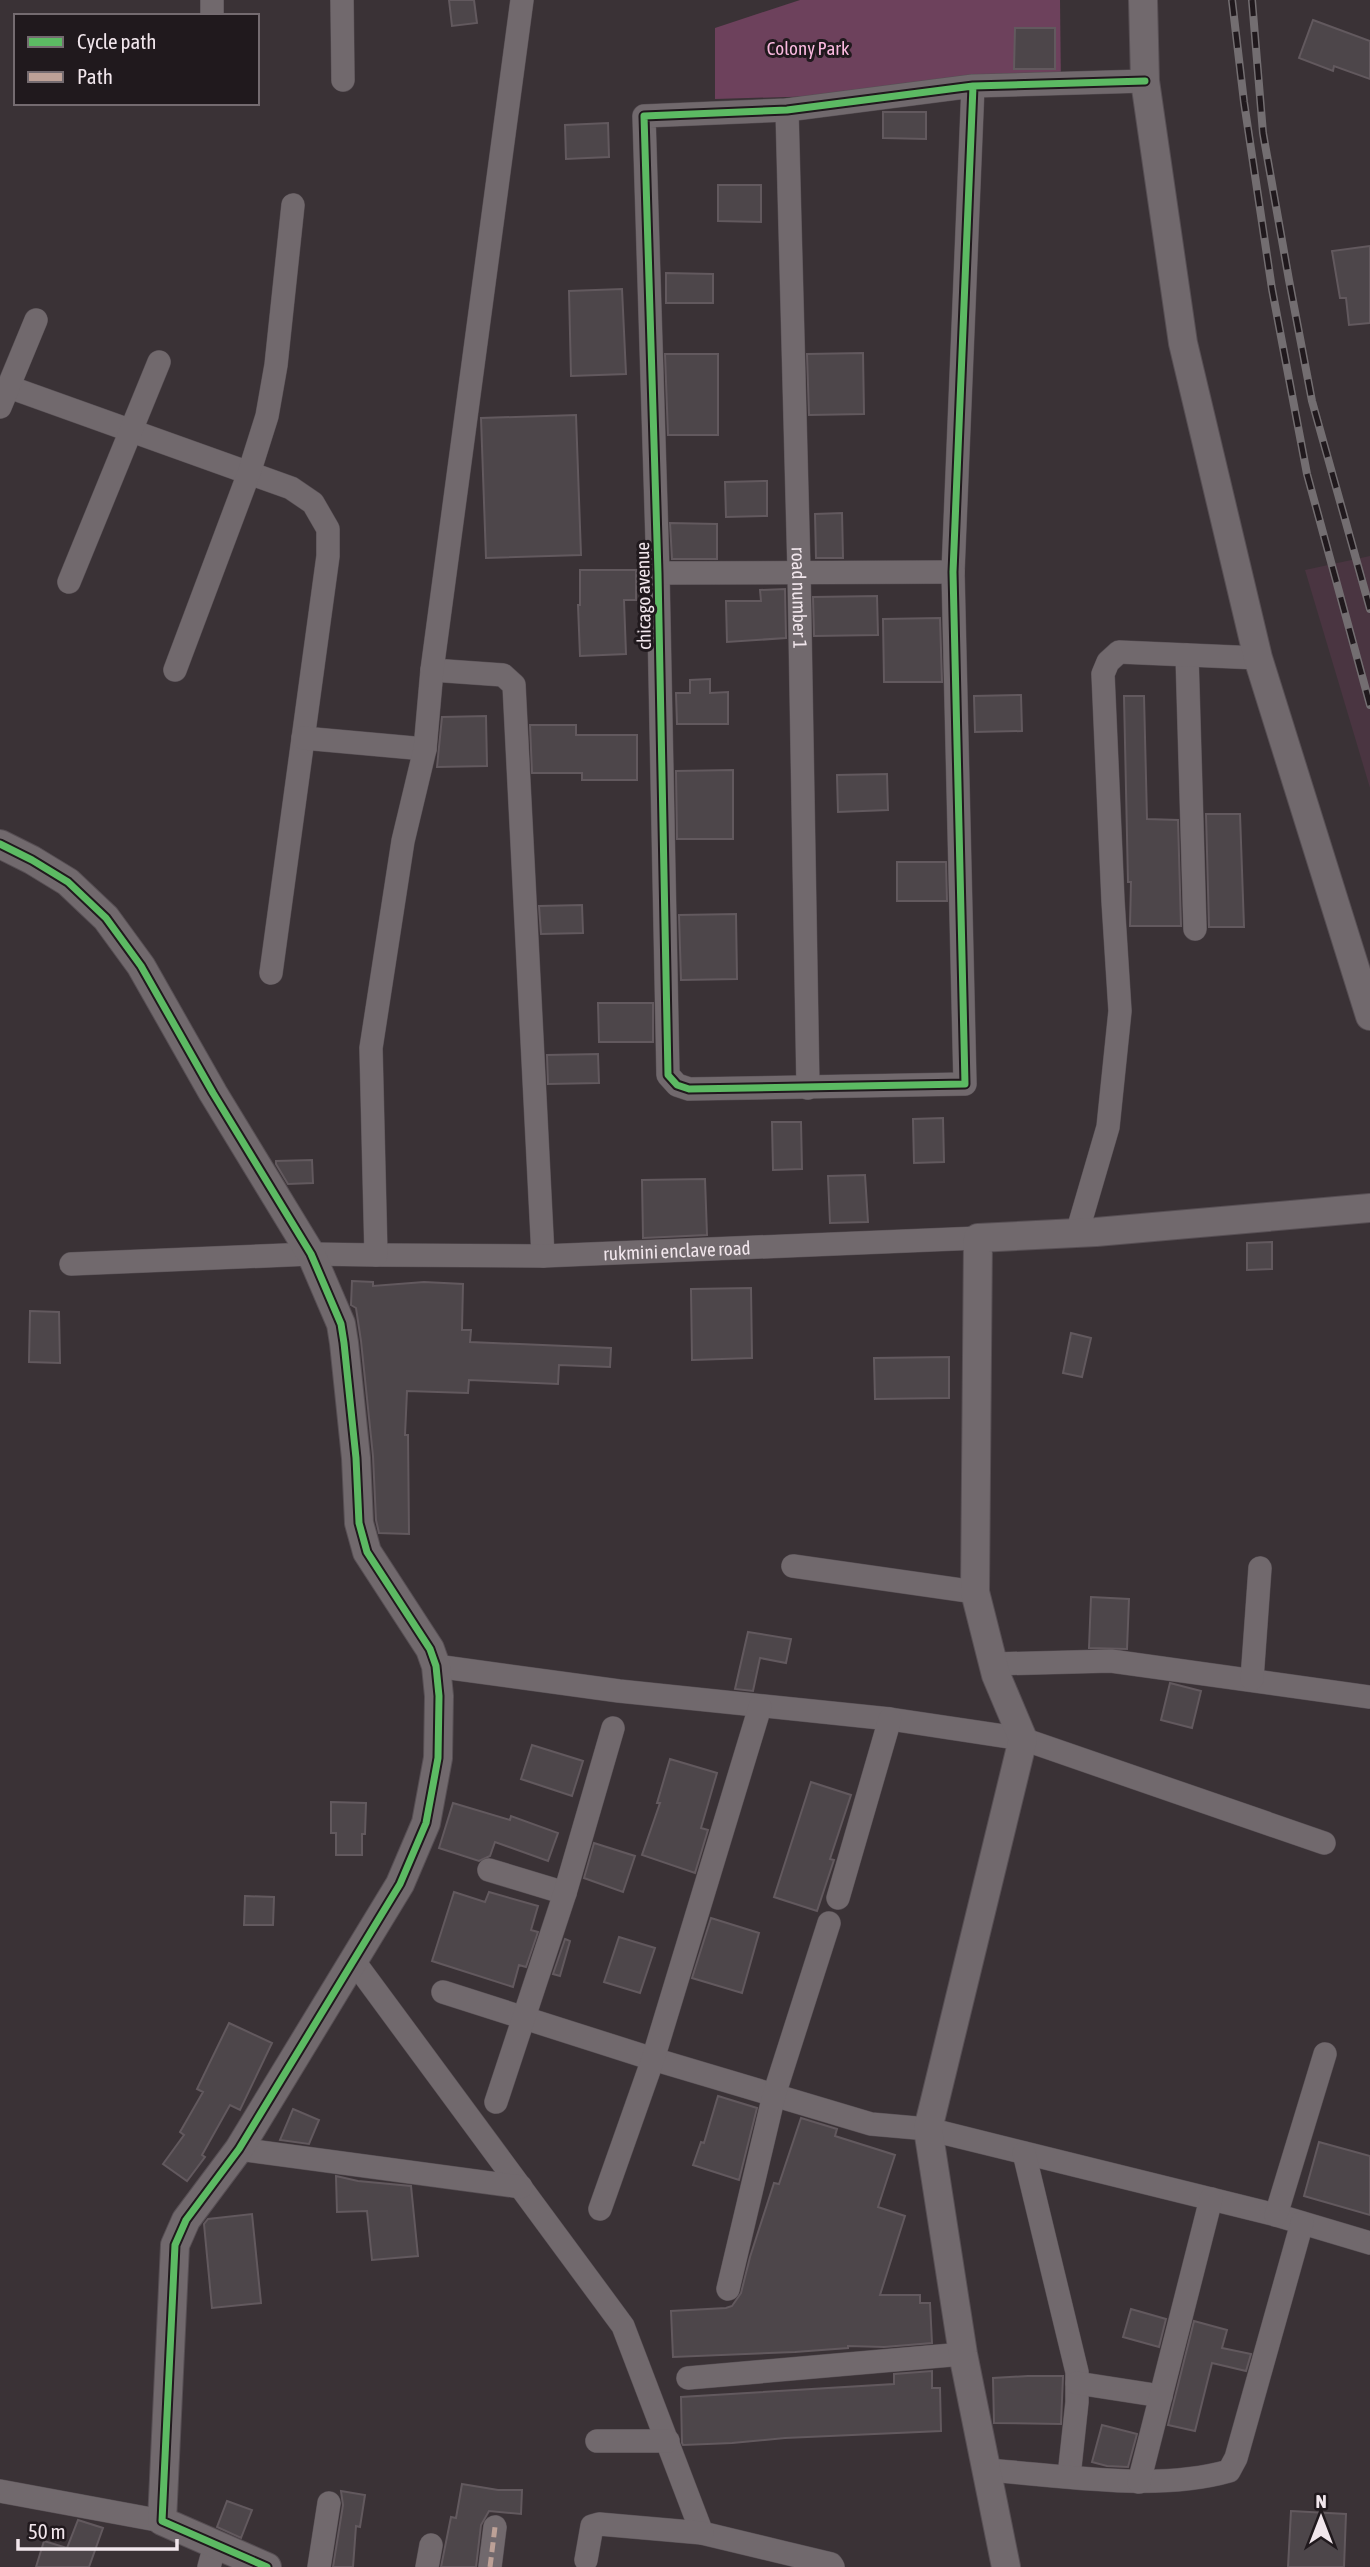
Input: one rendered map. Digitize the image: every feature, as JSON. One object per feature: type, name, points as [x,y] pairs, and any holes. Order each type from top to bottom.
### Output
[{"type":"street","points":[[342,0],[343,80]]},
{"type":"street","points":[[376,1255],[371,1048],[403,841],[425,749],[432,670],[522,0]]},
{"type":"street","points":[[1143,0],[1145,81],[1183,343],[1258,658],[1370,1016]]},
{"type":"street","points":[[787,110],[972,86],[1145,81]]},
{"type":"street","points":[[808,1088],[965,1084],[953,572],[972,86]]},
{"type":"street","name":"chicago avenue","points":[[787,110],[644,116],[658,573],[668,1075],[677,1085],[689,1089],[808,1088]]},
{"type":"street","name":"road number 1","points":[[787,110],[799,571],[808,1088]]},
{"type":"street","points":[[175,670],[250,473],[267,416],[276,365],[293,205]]},
{"type":"street","points":[[36,320],[4,397],[130,430],[291,488],[313,503],[328,529],[328,556],[271,973]]},
{"type":"street","points":[[69,582],[159,362]]},
{"type":"street","points":[[658,573],[953,572]]},
{"type":"street","points":[[1077,1233],[1108,1127],[1120,1010],[1103,674],[1108,662],[1119,652],[1258,658]]},
{"type":"street","points":[[1187,656],[1195,929]]},
{"type":"street","points":[[432,670],[503,675],[514,685],[542,1256]]},
{"type":"street","points":[[303,738],[425,749]]},
{"type":"street","points":[[0,844],[68,881],[106,918],[141,966],[213,1093],[311,1254],[341,1324],[356,1458],[359,1523],[368,1552],[430,1649],[436,1666],[439,1696],[438,1758],[426,1823],[400,1884],[239,2149],[186,2220],[175,2245],[162,2521]]},
{"type":"street","points":[[1006,2567],[963,2354],[928,2129],[1023,1739],[993,1664],[975,1592],[978,1238],[1077,1233],[1370,1208]]},
{"type":"street","name":"rukmini enclave road","points":[[71,1264],[311,1254],[542,1256],[978,1238]]},
{"type":"street","points":[[793,1566],[975,1592]]},
{"type":"street","points":[[1252,1679],[1261,1568]]},
{"type":"street","points":[[993,1664],[1111,1661],[1370,1697]]},
{"type":"street","points":[[436,1666],[619,1691],[890,1719],[1023,1739],[1324,1843]]},
{"type":"street","points":[[600,2209],[653,2059],[760,1707]]},
{"type":"street","points":[[838,1898],[890,1719]]},
{"type":"street","points":[[496,2102],[565,1894],[612,1728]]},
{"type":"street","points":[[489,1870],[565,1894]]},
{"type":"street","points":[[728,2289],[774,2095],[830,1923]]},
{"type":"street","points":[[353,1960],[623,2326],[702,2533]]},
{"type":"street","points":[[443,1992],[653,2059],[871,2124],[928,2129],[1276,2215],[1370,2243]]},
{"type":"street","points":[[1276,2215],[1325,2054]]},
{"type":"street","points":[[239,2149],[522,2187]]},
{"type":"street","points":[[1024,2153],[1077,2372],[1077,2402],[1069,2476]]},
{"type":"street","points":[[1139,2482],[1211,2199]]},
{"type":"street","points":[[986,2470],[1139,2482],[1214,2475],[1228,2471],[1236,2458],[1302,2223]]},
{"type":"street","points":[[688,2378],[963,2354]]},
{"type":"street","points":[[1077,2384],[1161,2396]]},
{"type":"street","points":[[597,2441],[668,2441]]},
{"type":"street","points":[[0,2491],[162,2521],[212,2556],[267,2567]]},
{"type":"street","points":[[319,2567],[329,2502]]},
{"type":"street","points":[[586,2560],[592,2526],[599,2524],[702,2533],[831,2564],[833,2567]]},
{"type":"street","points":[[489,2567],[495,2527]]},
{"type":"shaded area","points":[[1370,556],[1370,788],[1305,570]]},
{"type":"green space","name":"Colony Park","points":[[800,0],[1060,0],[1061,89],[715,99],[715,28]]},
{"type":"building","points":[[449,0],[474,0],[477,23],[452,26]]},
{"type":"building","points":[[1313,20],[1370,41],[1370,79],[1334,66],[1333,71],[1299,58]]},
{"type":"building","points":[[1015,28],[1055,28],[1055,69],[1014,69]]},
{"type":"building","points":[[883,112],[926,112],[926,139],[883,138]]},
{"type":"building","points":[[608,123],[609,157],[566,159],[565,125]]},
{"type":"building","points":[[718,185],[761,185],[761,222],[718,221]]},
{"type":"building","points":[[1370,246],[1370,323],[1349,325],[1346,298],[1340,298],[1332,251]]},
{"type":"building","points":[[666,273],[713,274],[713,303],[666,303]]},
{"type":"building","points":[[622,289],[626,374],[571,376],[569,291]]},
{"type":"building","points":[[863,353],[864,414],[809,415],[807,354]]},
{"type":"building","points":[[665,354],[718,354],[718,435],[668,435]]},
{"type":"building","points":[[576,415],[581,555],[486,558],[481,418]]},
{"type":"building","points":[[767,481],[767,516],[726,517],[725,482]]},
{"type":"building","points":[[842,513],[843,558],[816,558],[815,514]]},
{"type":"building","points":[[670,523],[717,524],[717,559],[672,559]]},
{"type":"building","points":[[580,570],[636,570],[636,600],[624,600],[626,654],[580,656]]},
{"type":"building","points":[[785,589],[786,638],[727,642],[726,601],[761,601],[760,590]]},
{"type":"building","points":[[877,596],[878,635],[814,636],[813,597]]},
{"type":"building","points":[[940,618],[942,682],[884,682],[883,619]]},
{"type":"building","points":[[710,679],[710,693],[728,692],[728,724],[677,724],[676,693],[690,693],[690,680]]},
{"type":"building","points":[[1021,695],[1022,731],[975,732],[974,696]]},
{"type":"building","points":[[1124,696],[1144,696],[1147,819],[1178,820],[1181,926],[1130,926],[1131,882],[1128,882]]},
{"type":"building","points":[[486,716],[487,766],[437,767],[442,717]]},
{"type":"building","points":[[530,725],[576,725],[576,735],[637,735],[637,780],[582,780],[582,773],[532,773]]},
{"type":"building","points":[[733,770],[733,839],[677,839],[676,771]]},
{"type":"building","points":[[887,774],[888,810],[838,812],[837,775]]},
{"type":"building","points":[[1206,814],[1240,814],[1244,927],[1209,927]]},
{"type":"building","points":[[897,862],[946,862],[947,901],[897,901]]},
{"type":"building","points":[[582,905],[583,933],[541,934],[539,906]]},
{"type":"building","points":[[736,914],[737,979],[681,980],[679,915]]},
{"type":"building","points":[[598,1003],[653,1003],[653,1042],[599,1042]]},
{"type":"building","points":[[598,1054],[599,1083],[548,1084],[547,1055]]},
{"type":"building","points":[[943,1118],[944,1162],[914,1163],[913,1119]]},
{"type":"building","points":[[772,1122],[801,1122],[802,1169],[773,1170]]},
{"type":"building","points":[[312,1160],[313,1183],[288,1184],[276,1164],[276,1161]]},
{"type":"building","points":[[865,1175],[868,1222],[830,1223],[828,1176]]},
{"type":"building","points":[[705,1179],[707,1235],[643,1238],[642,1180]]},
{"type":"building","points":[[1272,1242],[1272,1269],[1247,1270],[1247,1243]]},
{"type":"building","points":[[352,1281],[373,1282],[373,1286],[424,1282],[463,1284],[462,1330],[471,1330],[470,1342],[611,1348],[610,1367],[559,1365],[558,1384],[469,1380],[468,1393],[407,1391],[405,1435],[408,1435],[409,1534],[379,1533],[361,1341],[356,1308],[351,1305]]},
{"type":"building","points":[[751,1288],[752,1358],[692,1360],[691,1289]]},
{"type":"building","points":[[30,1311],[59,1312],[60,1363],[29,1362]]},
{"type":"building","points":[[1071,1333],[1091,1338],[1082,1377],[1063,1373]]},
{"type":"building","points":[[949,1357],[949,1398],[875,1399],[874,1358]]},
{"type":"building","points":[[1091,1597],[1129,1599],[1127,1649],[1089,1648]]},
{"type":"building","points":[[748,1632],[791,1639],[786,1663],[760,1658],[753,1691],[735,1689]]},
{"type":"building","points":[[1170,1683],[1201,1691],[1192,1728],[1161,1720]]},
{"type":"building","points":[[532,1745],[583,1761],[572,1796],[521,1779]]},
{"type":"building","points":[[670,1759],[717,1773],[701,1828],[708,1830],[695,1873],[642,1855],[660,1803],[657,1803]]},
{"type":"building","points":[[811,1782],[851,1795],[830,1859],[834,1860],[817,1911],[774,1897]]},
{"type":"building","points":[[331,1802],[366,1803],[362,1855],[336,1855],[336,1833],[331,1833]]},
{"type":"building","points":[[453,1803],[510,1820],[511,1816],[558,1833],[548,1861],[495,1842],[490,1856],[479,1861],[439,1848]]},
{"type":"building","points":[[594,1843],[635,1856],[623,1892],[584,1878]]},
{"type":"building","points":[[454,1892],[485,1902],[489,1892],[538,1906],[531,1930],[538,1932],[526,1967],[519,1965],[513,1987],[432,1961]]},
{"type":"building","points":[[245,1896],[274,1897],[273,1925],[244,1925]]},
{"type":"building","points":[[711,1918],[759,1933],[742,1993],[692,1978]]},
{"type":"building","points":[[619,1937],[655,1948],[640,1993],[604,1982]]},
{"type":"building","points":[[565,1939],[570,1941],[560,1976],[553,1974]]},
{"type":"building","points":[[229,2023],[272,2043],[240,2110],[230,2105],[202,2155],[205,2157],[187,2181],[163,2164],[184,2135],[180,2132],[203,2092],[197,2089]]},
{"type":"building","points":[[718,2096],[757,2108],[739,2180],[693,2165],[701,2142],[704,2143]]},
{"type":"building","points":[[293,2109],[319,2120],[309,2144],[280,2140]]},
{"type":"building","points":[[801,2118],[837,2129],[835,2136],[895,2155],[878,2207],[905,2216],[880,2295],[920,2295],[920,2303],[930,2303],[932,2343],[673,2357],[671,2311],[726,2308],[732,2306],[741,2293],[774,2183],[779,2184]]},
{"type":"building","points":[[1319,2142],[1370,2156],[1370,2215],[1304,2196]]},
{"type":"building","points":[[336,2176],[411,2186],[418,2256],[372,2260],[367,2211],[337,2212]]},
{"type":"building","points":[[252,2214],[261,2303],[212,2308],[204,2224],[208,2219]]},
{"type":"building","points":[[1131,2309],[1166,2319],[1159,2347],[1123,2337]]},
{"type":"building","points":[[1194,2321],[1227,2330],[1222,2348],[1251,2354],[1246,2371],[1212,2363],[1195,2431],[1168,2425]]},
{"type":"building","points":[[932,2371],[932,2388],[940,2388],[941,2431],[732,2443],[682,2443],[681,2397],[894,2384],[894,2374]]},
{"type":"building","points":[[1063,2376],[1061,2424],[994,2423],[993,2378]]},
{"type":"building","points":[[1102,2425],[1137,2434],[1128,2467],[1092,2462]]},
{"type":"building","points":[[462,2484],[498,2490],[522,2490],[521,2514],[489,2511],[481,2525],[476,2567],[441,2567],[451,2517],[456,2518]]},
{"type":"building","points":[[341,2491],[365,2495],[360,2527],[356,2526],[353,2567],[333,2567],[343,2505]]},
{"type":"building","points":[[227,2501],[252,2510],[241,2538],[217,2527]]},
{"type":"building","points":[[1291,2511],[1346,2514],[1344,2567],[1288,2567]]},
{"type":"building","points":[[78,2520],[103,2528],[89,2567],[36,2567],[44,2541],[67,2548]]},
{"type":"railway","points":[[1232,0],[1272,289],[1307,474],[1370,705]]},
{"type":"railway","points":[[1252,0],[1263,133],[1312,401],[1370,609]]},
{"type":"marked path","points":[[490,2567],[495,2527]]},
{"type":"cycle path","points":[[973,86],[953,572],[965,1084],[689,1089],[677,1085],[668,1075],[658,573],[644,116],[787,110],[973,86],[1145,81]]},
{"type":"cycle path","points":[[0,844],[68,882],[106,918],[141,966],[213,1093],[311,1254],[341,1324],[356,1458],[359,1523],[367,1552],[430,1649],[436,1666],[439,1696],[438,1758],[426,1823],[400,1884],[239,2149],[186,2220],[175,2245],[162,2521],[267,2567]]}]
